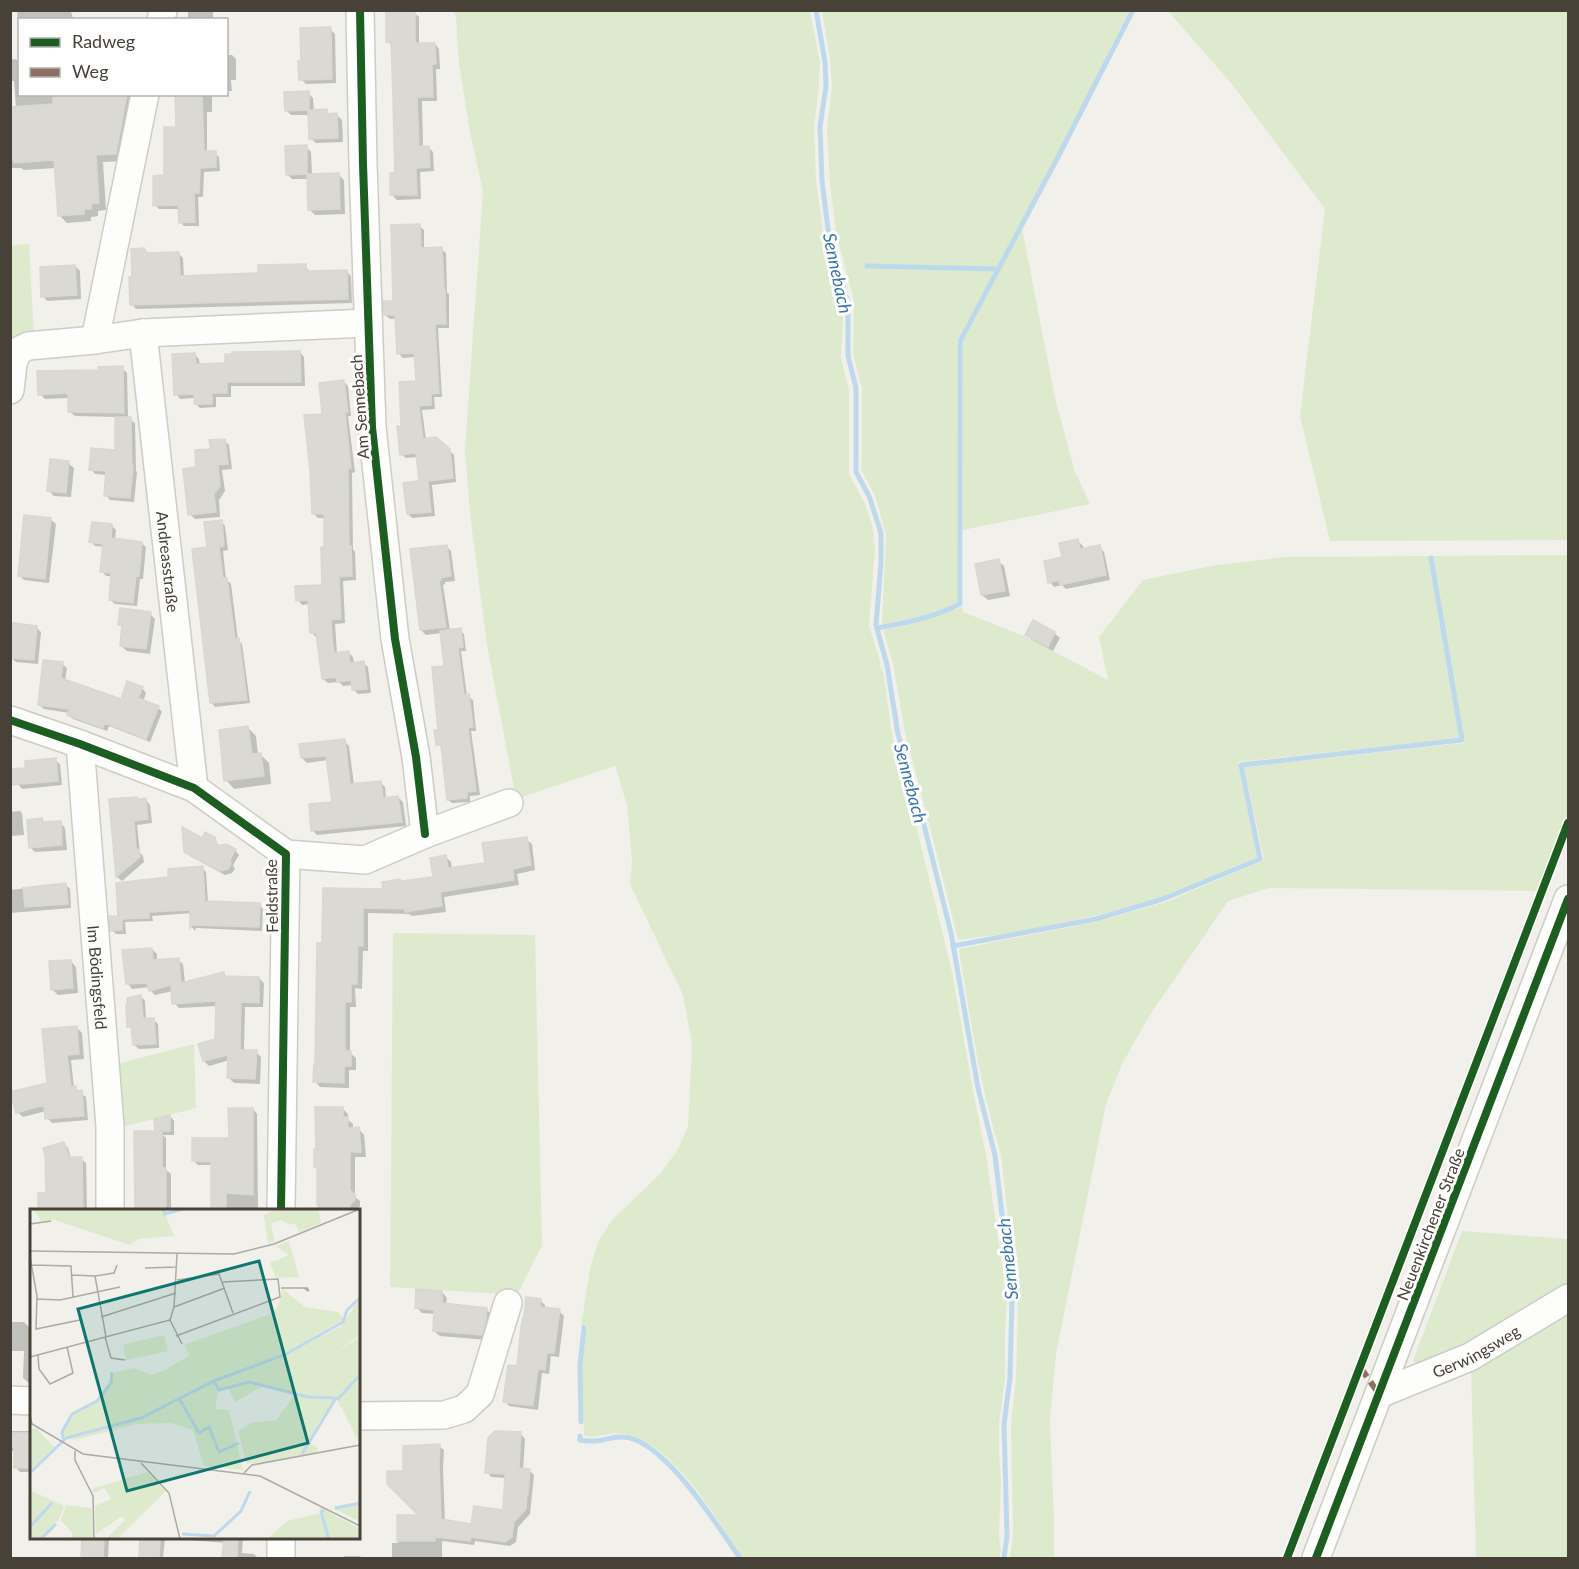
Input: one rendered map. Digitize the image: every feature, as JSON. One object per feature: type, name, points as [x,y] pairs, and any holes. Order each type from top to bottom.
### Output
[{"type":"street","name":"Am Sennebach","points":[[360,10],[372,427],[395,639],[416,757],[425,834]]},
{"type":"street","points":[[94,340],[145,96]]},
{"type":"street","points":[[10,390],[13,363],[18,351],[28,346],[143,333],[368,324]]},
{"type":"street","name":"Andreasstraße","points":[[143,333],[194,788]]},
{"type":"street","name":"Feldstraße","points":[[10,720],[81,744],[194,788],[286,854],[365,860],[425,834]]},
{"type":"street","name":"Im Bödingsfeld","points":[[81,744],[110,1126],[110,1209]]},
{"type":"street","points":[[425,834],[509,803]]},
{"type":"street","name":"Feldstraße","points":[[281,1209],[286,854]]},
{"type":"street","name":"Neuenkirchener Straße","points":[[1316,1558],[1569,899]]},
{"type":"street","name":"Gerwingsweg","points":[[1380,1394],[1470,1357],[1569,1298]]},
{"type":"street","points":[[360,1416],[444,1415],[464,1409],[480,1394],[508,1303]]},
{"type":"street","points":[[10,1400],[30,1401]]},
{"type":"street","points":[[281,1539],[281,1558]]},
{"type":"green space","points":[[453,11],[810,11],[820,63],[814,127],[816,181],[830,268],[836,278],[842,307],[841,357],[849,391],[849,474],[865,504],[872,524],[875,548],[869,626],[881,664],[879,666],[883,670],[892,734],[952,972],[986,1155],[1007,1300],[1005,1378],[999,1424],[1001,1550],[999,1558],[743,1558],[693,1485],[661,1452],[644,1441],[625,1434],[584,1436],[582,1366],[587,1326],[581,1327],[590,1268],[598,1242],[611,1221],[659,1175],[677,1151],[688,1127],[692,1044],[683,995],[630,884],[632,860],[627,805],[615,766],[516,799],[487,645],[470,514],[465,450],[483,191],[470,132],[459,64],[456,16]]},
{"type":"green space","points":[[822,11],[1129,11],[1057,157],[998,267],[866,264],[866,268],[996,271],[957,340],[958,602],[921,616],[882,624],[886,536],[875,495],[861,470],[862,389],[853,354],[854,301],[836,232],[830,183],[827,128],[832,87]]},
{"type":"green space","points":[[1168,11],[1568,11],[1568,540],[1330,541],[1300,416],[1325,209],[1231,83]]},
{"type":"green space","points":[[1022,228],[1055,398],[1075,472],[1090,504],[963,530],[962,342]]},
{"type":"green space","points":[[29,244],[34,337],[11,338],[11,245]]},
{"type":"green space","points":[[1568,555],[1568,813],[1538,891],[1269,888],[1228,901],[1150,1015],[1122,1064],[1106,1104],[1056,1354],[1050,1419],[1054,1558],[1010,1558],[1013,1536],[1011,1424],[1016,1378],[1018,1308],[1001,1154],[981,1078],[959,949],[1096,922],[1166,902],[1264,860],[1244,767],[1464,743],[1464,738],[1238,762],[1258,857],[1162,897],[1095,916],[1017,932],[958,940],[905,733],[893,663],[883,630],[963,607],[963,612],[1024,636],[1108,680],[1099,637],[1143,580],[1211,566],[1283,557]]},
{"type":"green space","points":[[393,933],[535,935],[542,1245],[517,1295],[390,1287]]},
{"type":"green space","points":[[194,1044],[196,1108],[118,1128],[113,1065]]},
{"type":"green space","points":[[1462,1231],[1568,1239],[1568,1287],[1463,1351],[1422,1366],[1413,1361]]},
{"type":"green space","points":[[1568,1311],[1568,1558],[1476,1558],[1471,1365]]},
{"type":"building","points":[[415,11],[415,43],[435,43],[436,64],[432,64],[433,97],[417,97],[419,146],[429,146],[430,167],[416,168],[417,195],[390,195],[390,173],[395,173],[391,42],[386,42],[386,12]]},
{"type":"building","points":[[331,27],[332,79],[299,80],[300,28]]},
{"type":"building","points":[[309,91],[309,110],[327,109],[327,114],[337,113],[338,138],[309,139],[308,110],[285,111],[284,92]]},
{"type":"building","points":[[53,96],[127,96],[116,154],[96,155],[99,203],[91,204],[91,209],[84,209],[84,214],[58,216],[54,160],[14,163],[14,160],[10,161],[10,107],[53,104]]},
{"type":"building","points":[[175,96],[202,96],[204,151],[216,151],[216,167],[200,168],[199,193],[194,193],[195,222],[179,223],[178,205],[153,206],[153,176],[164,175],[164,127],[176,127]]},
{"type":"building","points":[[307,145],[307,174],[286,175],[285,146]]},
{"type":"building","points":[[339,173],[340,209],[308,210],[307,174]]},
{"type":"building","points":[[420,224],[421,248],[442,247],[446,324],[435,324],[439,393],[431,394],[431,405],[419,406],[423,439],[436,437],[450,449],[453,478],[428,481],[431,512],[407,514],[403,483],[419,481],[416,453],[400,455],[397,426],[401,426],[399,382],[416,381],[414,353],[397,354],[395,315],[384,315],[383,301],[393,301],[391,225]]},
{"type":"building","points":[[144,248],[147,253],[179,252],[180,276],[258,273],[258,265],[306,264],[306,271],[347,270],[348,299],[130,305],[131,249]]},
{"type":"building","points":[[75,265],[77,295],[41,297],[40,267]]},
{"type":"building","points":[[300,351],[301,382],[227,382],[227,393],[212,393],[212,404],[194,404],[194,394],[174,395],[172,354],[195,353],[196,364],[225,363],[225,354],[232,354],[232,352]]},
{"type":"building","points":[[123,366],[124,413],[68,412],[68,393],[38,395],[37,371],[98,370],[98,367]]},
{"type":"building","points":[[344,380],[351,468],[348,469],[349,546],[351,546],[352,576],[339,577],[341,619],[331,620],[334,653],[349,651],[350,663],[364,661],[367,689],[352,690],[351,680],[337,682],[336,677],[322,679],[316,633],[310,633],[308,600],[296,601],[295,586],[322,585],[321,547],[324,547],[324,514],[312,514],[304,415],[322,414],[319,383]]},
{"type":"building","points":[[115,417],[131,417],[133,466],[130,498],[104,496],[106,471],[89,470],[91,448],[115,450]]},
{"type":"building","points":[[225,439],[228,464],[218,465],[220,486],[214,494],[216,512],[188,515],[183,469],[196,467],[195,450],[211,449],[209,440]]},
{"type":"building","points":[[50,459],[69,461],[66,493],[47,491]]},
{"type":"building","points":[[24,515],[51,518],[45,579],[18,576]]},
{"type":"building","points":[[222,520],[224,546],[219,547],[223,578],[227,578],[235,639],[239,638],[247,700],[210,703],[192,549],[207,547],[204,522]]},
{"type":"building","points":[[92,522],[112,524],[111,538],[142,542],[139,576],[136,576],[133,603],[109,600],[111,573],[100,572],[103,544],[89,542]]},
{"type":"building","points":[[1078,539],[1080,549],[1100,545],[1106,575],[1060,585],[1059,580],[1048,583],[1044,561],[1062,557],[1059,543]]},
{"type":"building","points":[[447,545],[451,576],[439,580],[446,627],[420,630],[410,549]]},
{"type":"building","points":[[999,559],[1005,591],[981,595],[975,564]]},
{"type":"building","points":[[120,608],[151,612],[146,649],[120,646],[122,625],[118,625]]},
{"type":"building","points":[[1033,620],[1055,632],[1048,647],[1025,635]]},
{"type":"building","points":[[13,623],[37,626],[34,660],[10,658]]},
{"type":"building","points":[[461,628],[463,647],[458,648],[464,695],[469,694],[473,727],[468,728],[476,791],[467,792],[467,798],[447,800],[441,745],[436,745],[434,730],[438,730],[432,667],[444,666],[440,631]]},
{"type":"building","points":[[43,660],[63,662],[61,678],[121,699],[127,681],[143,687],[138,698],[159,706],[146,739],[105,723],[103,728],[67,715],[69,709],[38,705]]},
{"type":"building","points":[[248,726],[252,754],[261,753],[264,776],[224,781],[219,730]]},
{"type":"building","points":[[345,739],[350,784],[381,781],[383,798],[398,796],[402,822],[311,831],[309,804],[332,802],[326,756],[301,758],[299,744]]},
{"type":"building","points":[[56,758],[58,781],[10,785],[10,769],[25,768],[25,761]]},
{"type":"building","points":[[137,797],[137,799],[146,798],[148,819],[134,821],[136,848],[139,850],[140,857],[116,877],[109,799]]},
{"type":"building","points":[[42,818],[43,822],[61,821],[62,845],[29,848],[27,820]]},
{"type":"building","points":[[182,827],[202,838],[205,832],[215,837],[217,846],[226,844],[236,849],[228,869],[220,871],[184,852]]},
{"type":"building","points":[[527,837],[531,865],[513,869],[514,880],[440,892],[442,906],[405,912],[405,909],[363,908],[363,946],[358,946],[357,984],[351,984],[351,1002],[345,1002],[345,1051],[351,1051],[351,1066],[344,1066],[344,1083],[313,1082],[317,943],[322,943],[323,888],[383,889],[382,882],[433,877],[430,858],[446,855],[448,868],[485,863],[482,843]]},
{"type":"building","points":[[203,866],[205,901],[260,903],[259,927],[192,925],[190,928],[190,910],[149,912],[149,918],[122,919],[122,930],[110,931],[109,916],[118,916],[116,883],[168,877],[168,869]]},
{"type":"building","points":[[66,883],[68,904],[25,907],[23,888]]},
{"type":"building","points":[[152,948],[153,960],[179,958],[181,983],[224,972],[225,976],[259,977],[259,1003],[241,1002],[240,1050],[257,1050],[255,1079],[227,1078],[228,1055],[203,1061],[198,1044],[215,1039],[216,1001],[172,1004],[171,985],[149,991],[147,983],[126,984],[122,950]]},
{"type":"building","points":[[71,960],[73,988],[51,990],[49,961]]},
{"type":"building","points":[[141,995],[143,1018],[154,1018],[156,1044],[133,1045],[131,1026],[127,1027],[127,998]]},
{"type":"building","points":[[77,1026],[79,1054],[67,1055],[71,1087],[76,1086],[76,1091],[82,1090],[84,1116],[45,1119],[44,1105],[16,1113],[10,1092],[47,1083],[42,1029]]},
{"type":"building","points":[[315,1107],[343,1107],[343,1117],[348,1117],[348,1128],[359,1127],[361,1152],[350,1152],[350,1190],[355,1194],[355,1200],[350,1205],[350,1209],[319,1209],[320,1205],[317,1205],[317,1167],[314,1167],[314,1149],[316,1149]]},
{"type":"building","points":[[228,1108],[253,1108],[253,1195],[226,1193],[226,1209],[211,1209],[211,1162],[192,1161],[192,1138],[229,1138]]},
{"type":"building","points":[[170,1115],[170,1131],[155,1131],[154,1119]]},
{"type":"building","points":[[134,1131],[162,1131],[162,1168],[166,1168],[166,1209],[135,1209]]},
{"type":"building","points":[[64,1142],[69,1157],[82,1157],[83,1209],[38,1209],[38,1193],[46,1193],[43,1148]]},
{"type":"building","points":[[416,1289],[442,1291],[442,1303],[487,1308],[482,1335],[433,1331],[434,1310],[415,1308]]},
{"type":"building","points":[[526,1297],[541,1299],[540,1307],[560,1309],[554,1353],[547,1353],[545,1370],[538,1369],[533,1406],[503,1402],[508,1365],[517,1366]]},
{"type":"building","points":[[495,1431],[521,1432],[519,1468],[530,1469],[526,1509],[514,1522],[512,1537],[505,1542],[471,1537],[470,1541],[435,1537],[435,1541],[397,1541],[397,1515],[418,1515],[387,1484],[387,1471],[403,1471],[403,1446],[440,1444],[441,1519],[471,1524],[474,1506],[503,1510],[505,1474],[485,1473],[488,1438]]},
{"type":"building","points":[[10,1433],[30,1433],[30,1468],[14,1468],[14,1447],[10,1447]]},
{"type":"building","points":[[82,1539],[104,1539],[103,1558],[81,1557]]},
{"type":"building","points":[[140,1539],[160,1539],[159,1558],[139,1558]]},
{"type":"building","points":[[224,1539],[238,1539],[237,1558],[222,1558]]},
{"type":"waterway","name":"Sennebach","points":[[816,10],[825,62],[826,86],[820,127],[822,181],[829,237],[848,303],[848,356],[856,388],[856,472],[869,496],[881,533],[876,625],[887,665],[898,734],[921,813],[951,933],[978,1088],[995,1155],[1012,1300],[1010,1378],[1004,1424],[1007,1536],[1004,1558]]},
{"type":"waterway","points":[[877,628],[930,616],[960,604],[960,341],[1133,10]]},
{"type":"waterway","points":[[867,266],[998,269]]},
{"type":"waterway","points":[[953,946],[1096,919],[1163,899],[1260,859],[1241,765],[1462,740],[1431,558]]},
{"type":"waterway","points":[[581,1422],[580,1366],[584,1328]]},
{"type":"waterway","points":[[580,1436],[580,1440],[589,1441],[622,1437],[638,1441],[655,1452],[688,1486],[740,1558]]},
{"type":"marked path","points":[[1360,1367],[1379,1394]]},
{"type":"cycle path","points":[[360,10],[372,427],[395,639],[416,757],[425,834]]},
{"type":"cycle path","points":[[10,720],[194,788],[286,854],[281,1209]]},
{"type":"cycle path","points":[[1287,1558],[1568,823]]},
{"type":"cycle path","points":[[1316,1558],[1568,899]]}]
